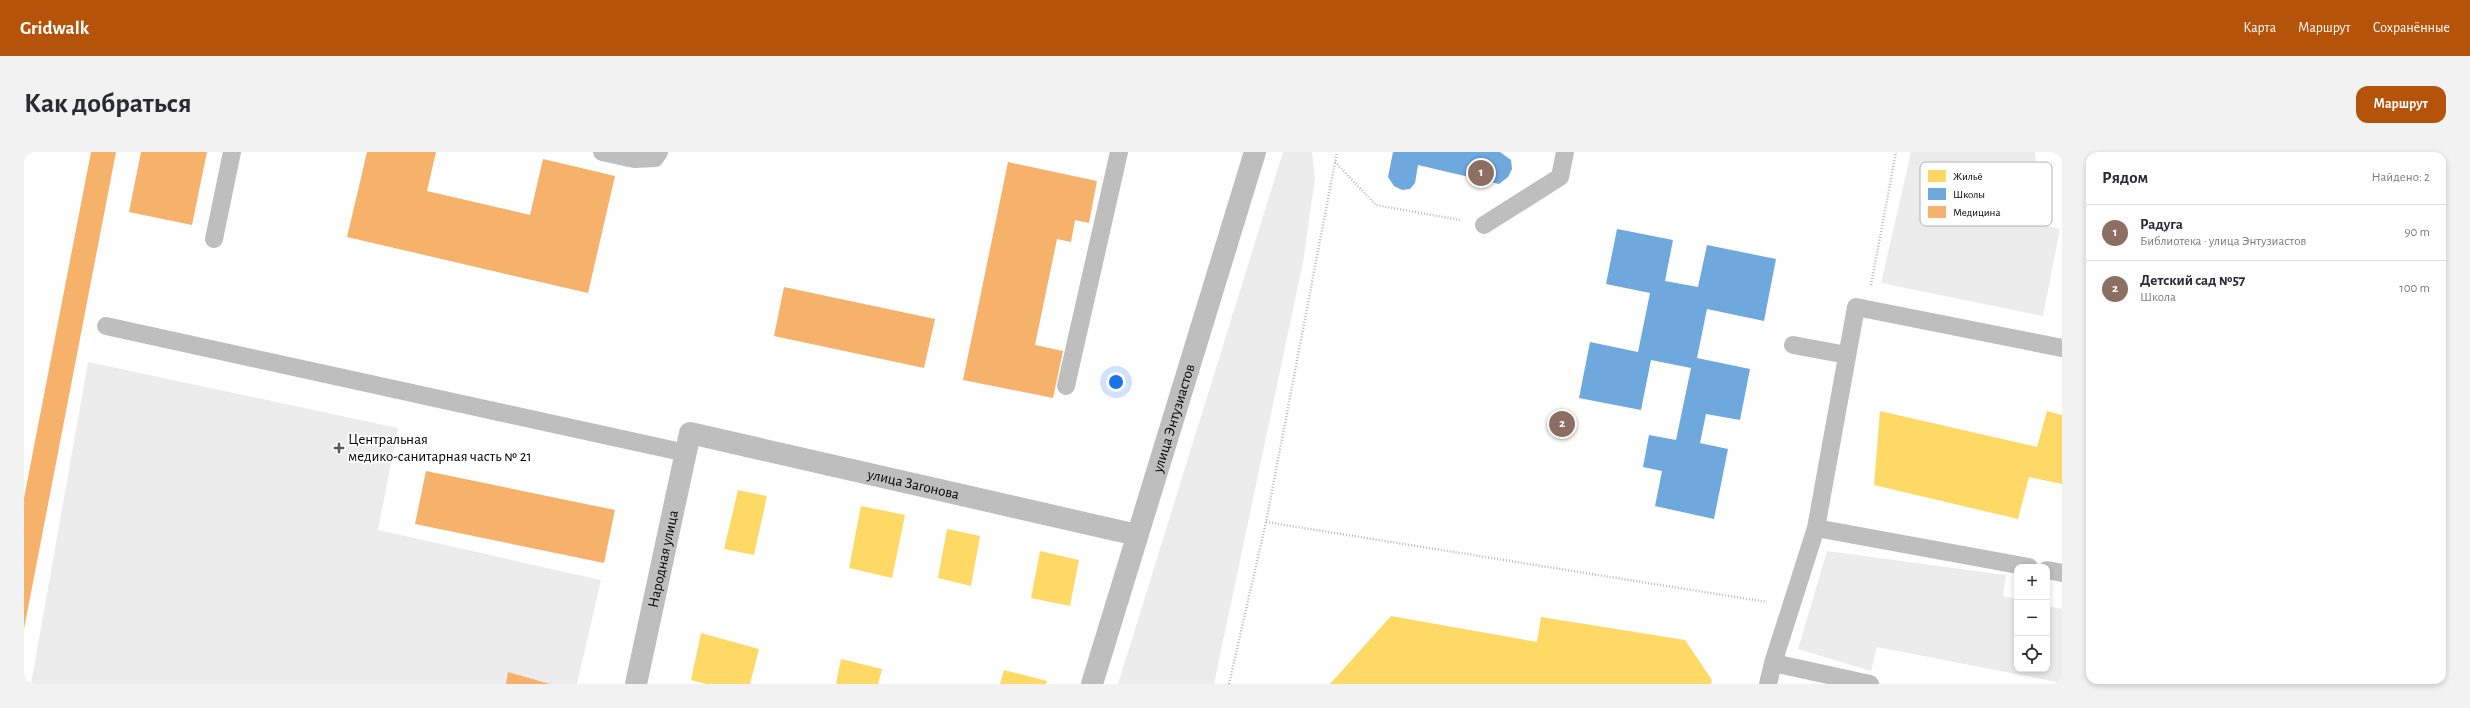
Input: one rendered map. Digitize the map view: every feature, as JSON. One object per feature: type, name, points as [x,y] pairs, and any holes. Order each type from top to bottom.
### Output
[{"type":"street","name":"улица Энтузиастов","points":[[1092,684],[1255,152]]},
{"type":"street","name":"улица Загонова","points":[[688,443],[1138,535]]},
{"type":"street","name":"Народная улица","points":[[636,684],[688,443]]},
{"type":"lane","points":[[214,239],[232,152]]},
{"type":"lane","points":[[602,152],[634,159],[655,158],[659,152]]},
{"type":"lane","points":[[1066,386],[1119,152]]},
{"type":"lane","points":[[1484,225],[1560,177],[1564,152]]},
{"type":"lane","points":[[1768,684],[1773,663],[1816,528],[1856,307],[2062,348]]},
{"type":"lane","points":[[106,326],[688,443]]},
{"type":"lane","points":[[1793,345],[1847,355]]},
{"type":"lane","points":[[1816,528],[2014,564]]},
{"type":"lane","points":[[2050,571],[2062,573]]},
{"type":"lane","points":[[1773,663],[1870,684]]},
{"type":"path","points":[[1229,684],[1266,522],[1337,152]]},
{"type":"path","points":[[1867,309],[1896,152]]},
{"type":"path","points":[[1334,162],[1376,205],[1484,225]]},
{"type":"path","points":[[1266,522],[1792,606]]},
{"type":"shaded area","points":[[1283,152],[1312,152],[1315,178],[1303,262],[1214,684],[1118,684]]},
{"type":"shaded area","points":[[1911,152],[2035,152],[2036,162],[1920,162],[1920,226],[2046,226],[2060,229],[2043,316],[1881,283]]},
{"type":"shaded area","points":[[88,362],[398,428],[378,530],[601,580],[577,684],[31,684]]},
{"type":"shaded area","points":[[1827,551],[2006,575],[2003,596],[2014,598],[2014,672],[2050,672],[2050,607],[2062,609],[2062,683],[1877,647],[1871,671],[1798,649]]},
{"type":"building: Жильё","points":[[1880,411],[2037,447],[2047,411],[2062,415],[2062,484],[2029,477],[2018,519],[1874,485]]},
{"type":"building: Жильё","points":[[738,490],[767,496],[754,555],[724,549]]},
{"type":"building: Жильё","points":[[861,506],[905,515],[892,578],[849,568]]},
{"type":"building: Жильё","points":[[947,529],[980,536],[971,586],[938,578]]},
{"type":"building: Жильё","points":[[1040,551],[1079,560],[1070,606],[1031,598]]},
{"type":"building: Жильё","points":[[1391,616],[1537,642],[1541,617],[1685,640],[1712,680],[1711,684],[1330,684]]},
{"type":"building: Жильё","points":[[701,633],[759,649],[750,684],[706,684],[691,680]]},
{"type":"building: Жильё","points":[[841,659],[882,669],[878,684],[836,684]]},
{"type":"building: Жильё","points":[[1004,670],[1047,681],[1046,684],[1000,684]]},
{"type":"building: Школы","points":[[1393,152],[1500,152],[1511,160],[1512,169],[1508,177],[1499,184],[1418,165],[1415,183],[1410,189],[1402,190],[1394,186],[1388,177]]},
{"type":"building: Школы","points":[[1617,229],[1673,240],[1665,281],[1698,287],[1707,245],[1776,259],[1764,321],[1707,309],[1697,358],[1750,369],[1740,420],[1706,414],[1700,443],[1728,449],[1714,519],[1655,506],[1662,471],[1643,467],[1649,435],[1676,440],[1691,368],[1651,360],[1641,410],[1579,398],[1590,342],[1638,352],[1650,293],[1606,284]]},
{"type":"building: Медицина","points":[[91,152],[116,152],[24,629],[24,498]]},
{"type":"building: Медицина","points":[[141,152],[207,152],[192,225],[129,212]]},
{"type":"building: Медицина","points":[[367,152],[436,152],[427,191],[530,215],[543,159],[615,176],[588,293],[347,237]]},
{"type":"building: Медицина","points":[[1008,162],[1097,181],[1089,223],[1075,220],[1071,242],[1057,239],[1035,345],[1063,351],[1053,398],[963,380]]},
{"type":"building: Медицина","points":[[784,287],[935,319],[924,368],[774,336]]},
{"type":"building: Медицина","points":[[426,471],[615,510],[604,563],[415,524]]},
{"type":"building: Медицина","points":[[508,672],[550,684],[506,684]]},
{"type":"place","name":"Радуга","points":[[1481,173]]},
{"type":"place","name":"Детский сад №57","points":[[1562,424]]},
{"type":"place","name":"Центральная медико-санитарная часть № 21","points":[[339,448]]}]
